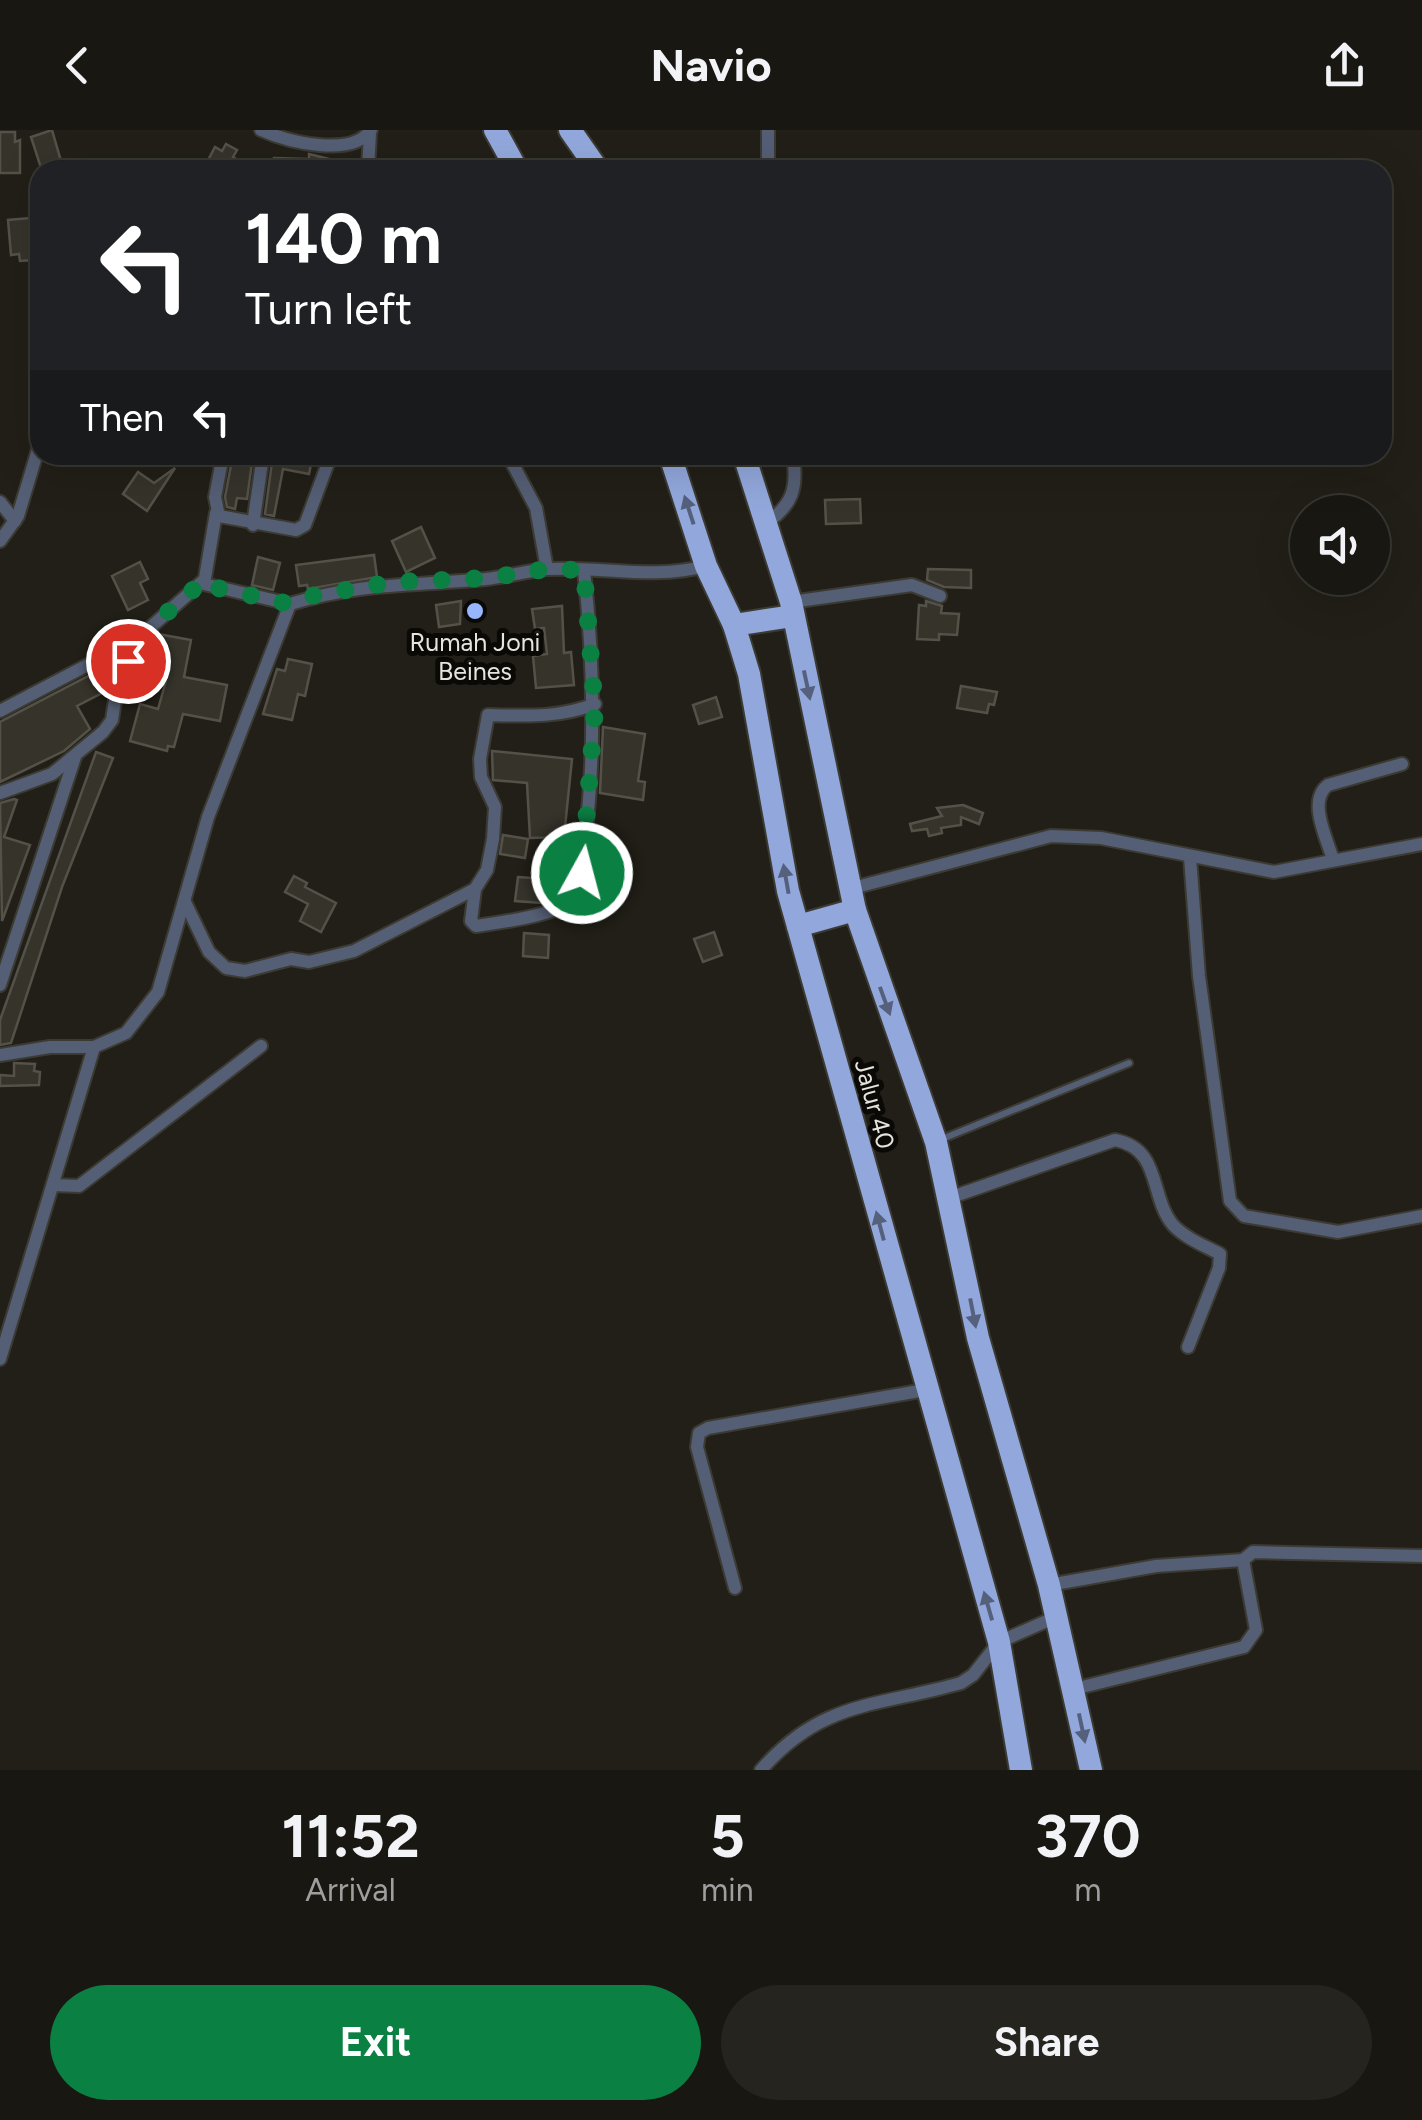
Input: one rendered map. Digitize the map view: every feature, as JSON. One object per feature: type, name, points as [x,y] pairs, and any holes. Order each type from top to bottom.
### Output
[{"type":"highway","points":[[495,130],[512,160]]},
{"type":"highway","points":[[570,130],[591,160]]},
{"type":"highway","name":"Jalur 40","points":[[673,465],[706,566],[734,625],[759,721],[798,926],[925,1390],[999,1642],[1020,1770]]},
{"type":"highway","name":"Jalur 40","points":[[747,465],[792,609],[852,900],[936,1142],[978,1338],[1049,1585],[1091,1770]]},
{"type":"highway","points":[[734,625],[792,609]]},
{"type":"highway","points":[[798,926],[852,900]]},
{"type":"street","points":[[261,130],[292,141],[328,144],[356,142],[371,132]]},
{"type":"street","points":[[768,130],[768,160]]},
{"type":"street","points":[[369,160],[371,132]]},
{"type":"street","points":[[0,541],[15,520],[33,465]]},
{"type":"street","points":[[0,711],[142,637],[203,581],[221,465]]},
{"type":"street","points":[[253,525],[262,465]]},
{"type":"street","points":[[216,513],[253,525],[301,530],[326,465]]},
{"type":"street","points":[[513,465],[536,508],[547,569]]},
{"type":"street","points":[[765,524],[780,514],[794,493],[793,465]]},
{"type":"street","points":[[0,502],[15,520]]},
{"type":"street","points":[[203,581],[208,586],[290,604],[311,596],[392,582],[488,578],[547,569],[664,574],[706,566]]},
{"type":"street","points":[[584,570],[595,704],[582,873],[570,902],[556,910],[476,926],[471,922],[476,889],[488,870],[496,806],[481,777],[482,735],[488,715],[532,718],[569,714],[595,704]]},
{"type":"street","points":[[792,609],[912,585],[940,596]]},
{"type":"street","points":[[0,1055],[50,1047],[94,1047],[126,1033],[158,992],[208,817],[290,604]]},
{"type":"street","points":[[0,793],[52,774],[112,720],[117,687],[142,637]]},
{"type":"street","points":[[0,985],[75,756]]},
{"type":"street","points":[[1334,860],[1318,803],[1320,790],[1402,764]]},
{"type":"street","points":[[852,900],[1052,836],[1102,838],[1274,872],[1422,844]]},
{"type":"street","points":[[1190,857],[1199,976],[1230,1201],[1236,1211],[1244,1216],[1338,1232],[1422,1216]]},
{"type":"street","points":[[185,902],[209,952],[226,968],[245,971],[291,959],[309,962],[354,951],[476,889]]},
{"type":"street","points":[[54,1186],[80,1186],[262,1046]]},
{"type":"street","points":[[0,1359],[94,1047]]},
{"type":"street","points":[[950,1198],[1115,1140],[1129,1142],[1148,1159],[1172,1224],[1220,1254],[1220,1268],[1188,1347]]},
{"type":"street","points":[[735,1588],[697,1448],[699,1433],[708,1428],[925,1390]]},
{"type":"street","points":[[1049,1585],[1156,1566],[1244,1560],[1253,1552],[1422,1556]]},
{"type":"street","points":[[1074,1689],[1244,1647],[1256,1630],[1244,1560]]},
{"type":"street","points":[[761,1770],[784,1742],[833,1714],[961,1683],[974,1675],[999,1642],[1056,1617]]},
{"type":"lane","points":[[936,1142],[1130,1063]]},
{"type":"building","points":[[52,130],[61,160],[38,160],[31,137]]},
{"type":"building","points":[[0,132],[15,132],[15,142],[20,140],[20,173],[0,173]]},
{"type":"building","points":[[226,144],[237,150],[233,157],[238,160],[208,160],[215,147],[222,151]]},
{"type":"building","points":[[309,154],[333,160],[274,158],[309,159]]},
{"type":"building","points":[[30,218],[30,260],[20,261],[19,254],[11,255],[8,220]]},
{"type":"building","points":[[231,465],[252,465],[247,499],[237,498],[235,509],[227,507]]},
{"type":"building","points":[[272,465],[311,465],[309,474],[283,469],[274,516],[265,514]]},
{"type":"building","points":[[175,468],[147,511],[123,494],[138,472],[154,483]]},
{"type":"building","points":[[860,499],[861,523],[826,524],[825,500]]},
{"type":"building","points":[[421,527],[435,558],[406,572],[392,541]]},
{"type":"building","points":[[374,555],[377,577],[308,589],[307,585],[299,586],[296,565]]},
{"type":"building","points":[[258,557],[280,563],[273,590],[252,585]]},
{"type":"building","points":[[140,562],[148,579],[140,583],[148,600],[128,610],[112,576]]},
{"type":"building","points":[[928,569],[971,570],[971,588],[944,587],[927,580]]},
{"type":"building","points":[[461,601],[460,624],[439,627],[436,605]]},
{"type":"building","points":[[926,601],[942,606],[941,613],[959,614],[957,635],[939,634],[939,640],[917,639],[919,605],[926,606]]},
{"type":"building","points":[[562,606],[564,653],[571,652],[574,685],[536,688],[533,656],[547,654],[544,628],[535,629],[532,609]]},
{"type":"building","points":[[158,634],[191,640],[184,677],[227,685],[220,721],[183,714],[174,747],[168,746],[167,751],[130,741],[140,704],[158,709],[166,681],[141,677],[144,655]]},
{"type":"building","points":[[288,659],[312,664],[305,696],[298,694],[292,720],[263,714],[277,669],[285,671]]},
{"type":"building","points":[[96,672],[106,691],[77,706],[90,729],[64,751],[0,782],[0,722]]},
{"type":"building","points":[[961,686],[997,692],[994,705],[989,704],[987,713],[957,708]]},
{"type":"building","points":[[716,697],[722,717],[699,724],[693,705]]},
{"type":"building","points":[[603,727],[645,734],[638,781],[645,782],[643,800],[600,793]]},
{"type":"building","points":[[492,751],[572,759],[564,837],[530,838],[527,783],[493,780]]},
{"type":"building","points":[[96,752],[113,758],[62,887],[11,1043],[0,1045],[0,1020]]},
{"type":"building","points":[[17,800],[4,837],[30,845],[2,921],[0,803]]},
{"type":"building","points":[[963,805],[983,813],[979,824],[961,817],[961,825],[941,828],[942,833],[929,836],[927,829],[912,831],[910,824],[942,816],[937,808]]},
{"type":"building","points":[[503,835],[528,839],[525,858],[500,854]]},
{"type":"building","points":[[294,876],[307,883],[305,887],[336,903],[321,932],[300,921],[308,904],[285,892]]},
{"type":"building","points":[[518,877],[545,879],[542,903],[515,901]]},
{"type":"building","points":[[714,932],[722,955],[703,962],[694,939]]},
{"type":"building","points":[[524,933],[549,935],[548,958],[523,956]]},
{"type":"building","points":[[14,1063],[35,1064],[34,1071],[40,1072],[39,1085],[0,1086],[0,1075],[14,1076]]},
{"type":"place","name":"Rumah Joni Beines","points":[[475,611]]},
{"type":"route","points":[[128,661],[144,633],[166,611],[186,600],[203,581],[208,586],[290,604],[311,596],[392,582],[488,578],[547,569],[584,570],[595,709],[582,873]]}]
